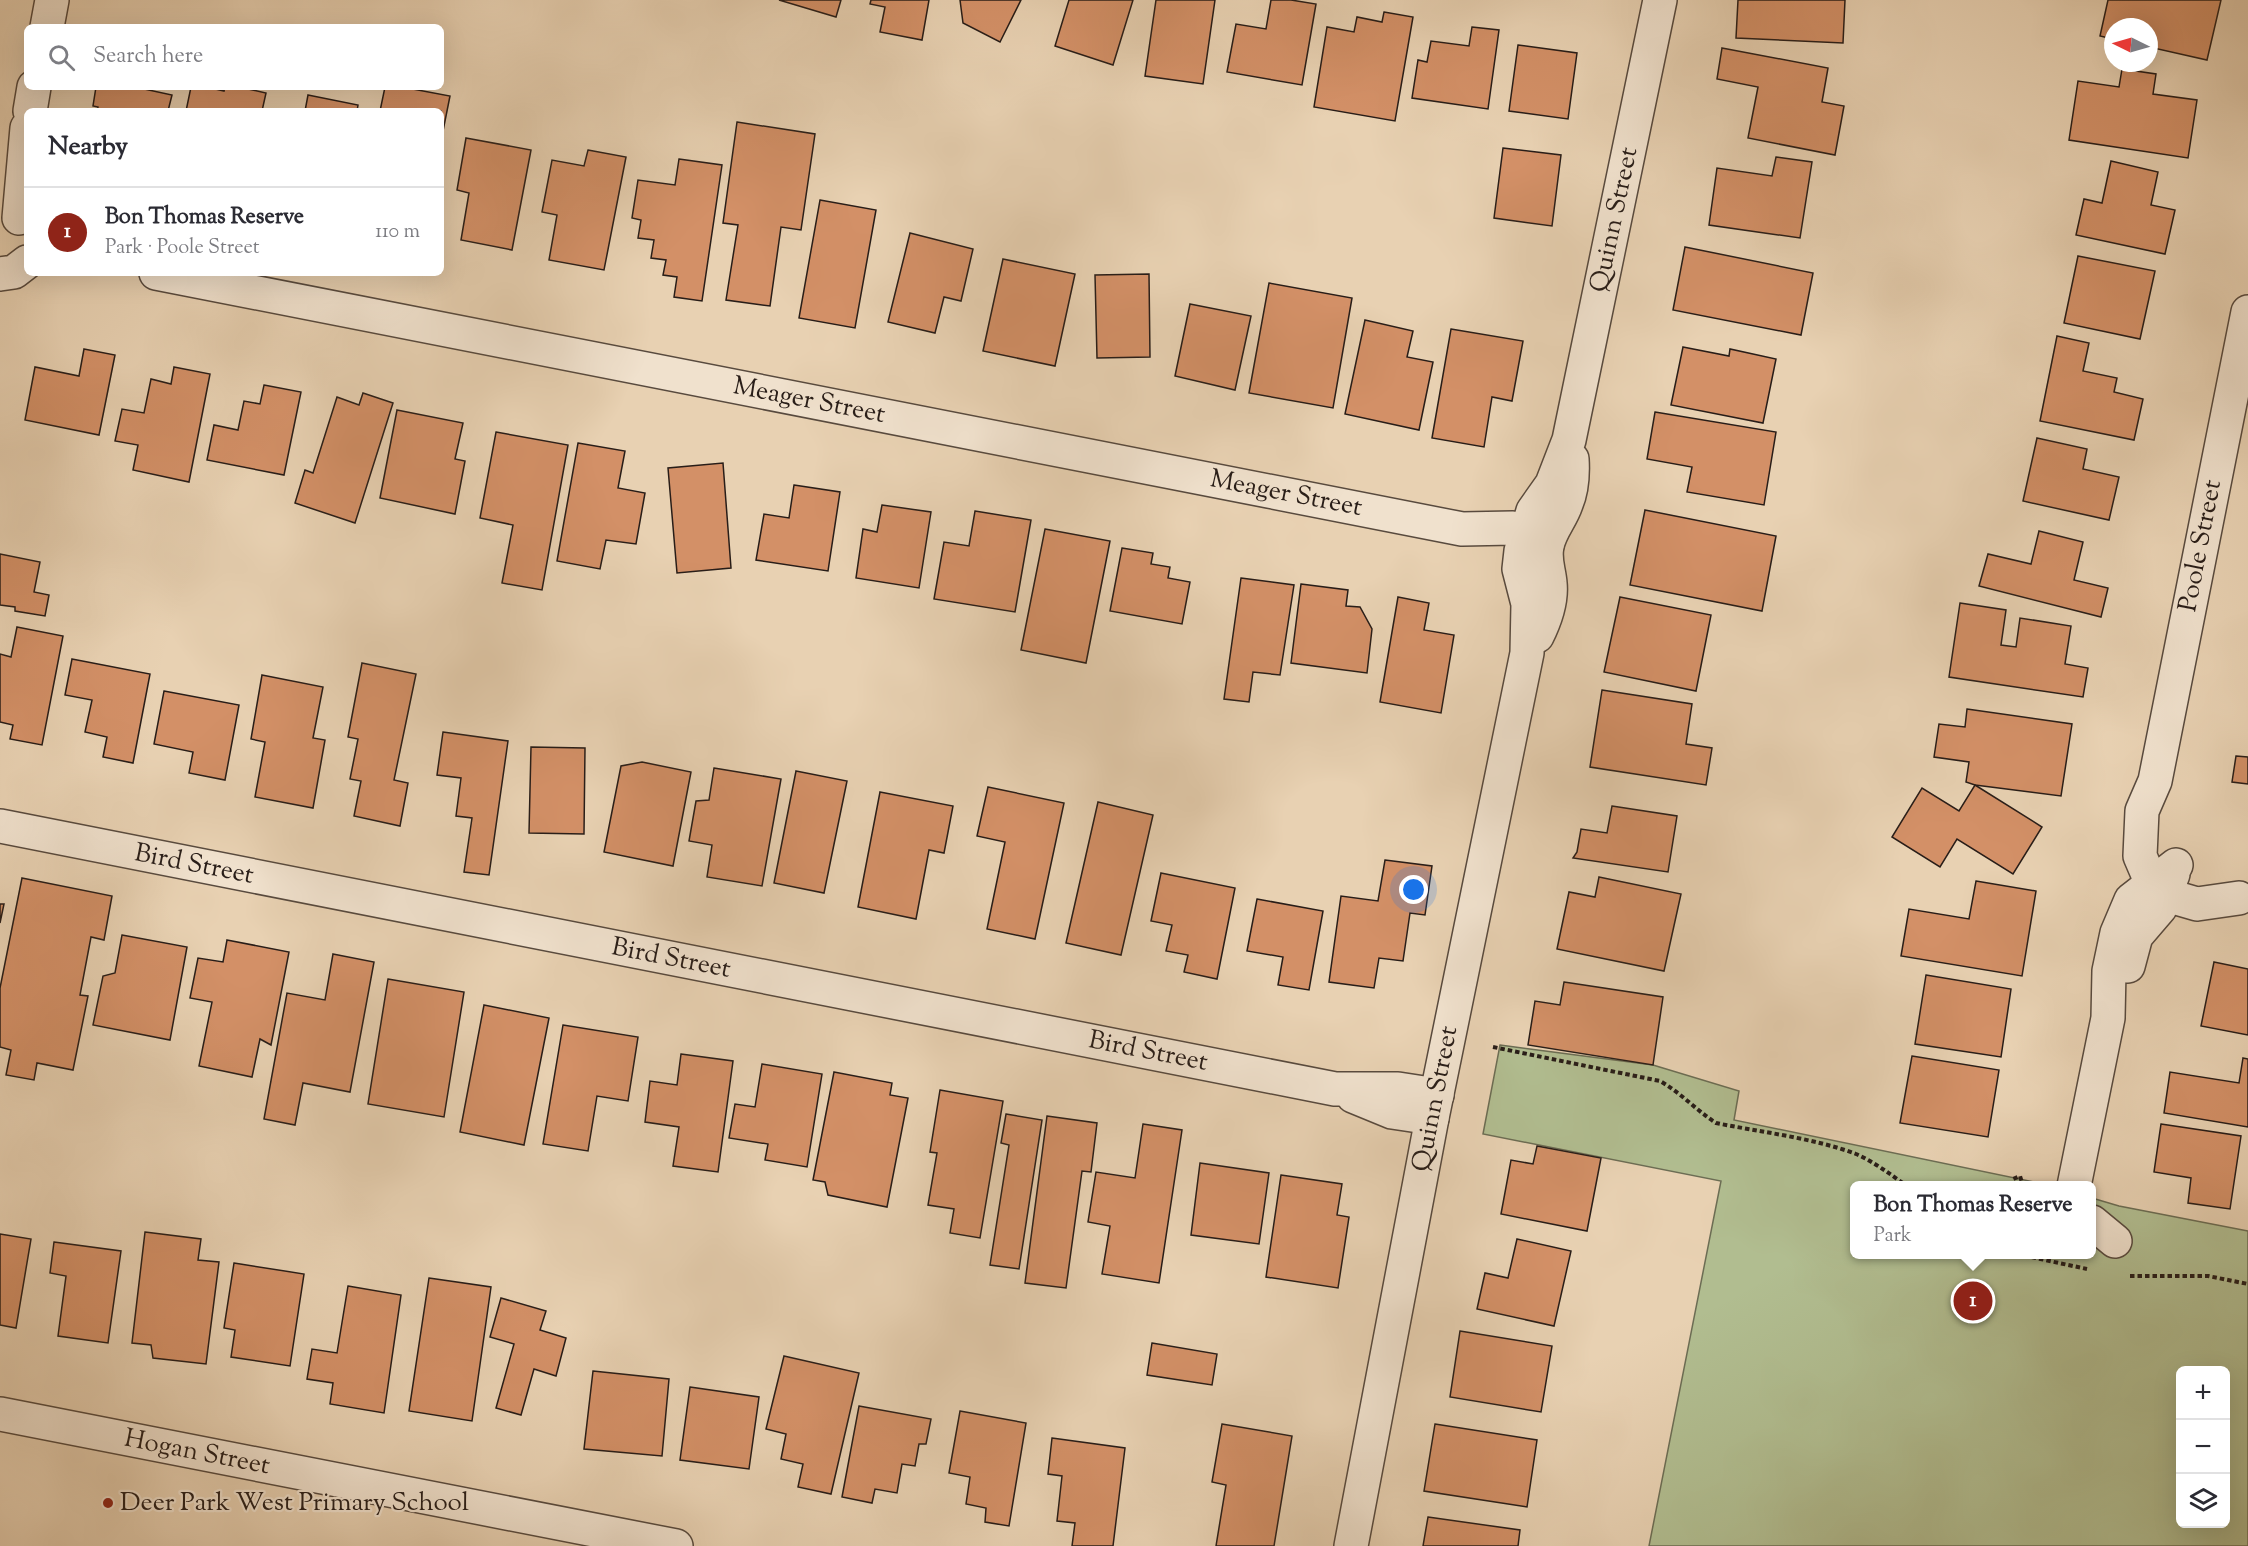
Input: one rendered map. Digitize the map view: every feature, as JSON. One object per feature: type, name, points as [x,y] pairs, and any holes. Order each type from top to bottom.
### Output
[{"type":"street","points":[[47,24],[52,0]]},
{"type":"street","name":"Quinn Street","points":[[1351,1546],[1434,1107],[1527,653],[1546,618],[1550,584],[1545,560],[1531,542],[1552,531],[1566,505],[1574,475],[1569,440],[1660,0]]},
{"type":"street","points":[[30,108],[34,90]]},
{"type":"street","points":[[11,214],[24,139]]},
{"type":"street","points":[[11,214],[24,144]]},
{"type":"street","name":"Meager Street","points":[[171,276],[1462,529],[1498,546],[1531,542]]},
{"type":"street","name":"Poole Street","points":[[2163,883],[2164,846],[2157,822],[2155,781],[2248,312]]},
{"type":"street","name":"Bird Street","points":[[2,828],[1335,1089],[1392,1112],[1434,1107]]},
{"type":"street","points":[[2075,1181],[2108,1018],[2109,971],[2117,933],[2131,900],[2163,883],[2201,881],[2243,899]]},
{"type":"street","name":"Hogan Street","points":[[0,1414],[676,1546]]},
{"type":"path","points":[[1493,1047],[1660,1081],[1716,1123],[1829,1146],[1856,1155],[1901,1181]]},
{"type":"green space","points":[[1500,1045],[1653,1065],[1739,1091],[1734,1120],[2029,1181],[1850,1181],[1850,1259],[2096,1259],[2096,1199],[2119,1206],[2248,1231],[2248,1546],[1649,1546],[1721,1181],[1483,1134]]},
{"type":"building","points":[[779,0],[841,0],[836,17]]},
{"type":"building","points":[[871,0],[929,0],[922,40],[880,32],[885,7],[870,4]]},
{"type":"building","points":[[960,0],[1021,0],[1000,42],[963,23]]},
{"type":"building","points":[[1069,0],[1133,0],[1113,65],[1055,46]]},
{"type":"building","points":[[1156,0],[1215,0],[1203,84],[1145,76]]},
{"type":"building","points":[[1271,0],[1316,4],[1302,85],[1227,72],[1236,24],[1266,29]]},
{"type":"building","points":[[1738,0],[1845,0],[1843,43],[1736,38]]},
{"type":"building","points":[[2108,0],[2221,0],[2207,60],[2158,49],[2158,18],[2104,18]]},
{"type":"building","points":[[1384,12],[1413,17],[1395,121],[1314,107],[1327,27],[1354,32],[1357,17],[1382,22]]},
{"type":"building","points":[[2104,18],[2104,37],[2100,36]]},
{"type":"building","points":[[1472,27],[1499,30],[1488,109],[1412,98],[1418,60],[1427,62],[1431,41],[1469,46]]},
{"type":"building","points":[[1518,45],[1577,53],[1568,119],[1509,111]]},
{"type":"building","points":[[1722,48],[1828,68],[1822,102],[1844,106],[1835,155],[1748,138],[1758,87],[1717,79]]},
{"type":"building","points":[[2122,72],[2156,74],[2153,94],[2197,100],[2188,158],[2069,140],[2078,81],[2119,87]]},
{"type":"building","points":[[96,90],[149,90],[172,95],[169,108],[98,108],[93,106]]},
{"type":"building","points":[[190,90],[252,90],[266,93],[263,108],[187,108]]},
{"type":"building","points":[[384,90],[418,90],[450,96],[444,126],[444,108],[381,108]]},
{"type":"building","points":[[308,95],[358,105],[358,108],[306,108]]},
{"type":"building","points":[[737,122],[815,134],[801,230],[781,227],[770,306],[726,300],[738,225],[723,223]]},
{"type":"building","points":[[466,138],[531,150],[512,250],[461,240],[469,193],[457,190]]},
{"type":"building","points":[[1503,148],[1561,155],[1552,226],[1494,218]]},
{"type":"building","points":[[588,150],[626,157],[604,270],[549,260],[557,215],[542,212],[552,160],[584,166]]},
{"type":"building","points":[[1776,157],[1812,162],[1800,238],[1709,225],[1717,168],[1772,176]]},
{"type":"building","points":[[679,159],[722,165],[702,301],[674,297],[677,277],[663,275],[666,260],[651,258],[654,240],[638,238],[641,220],[632,218],[638,180],[675,185]]},
{"type":"building","points":[[2111,161],[2158,172],[2151,205],[2175,210],[2165,254],[2076,235],[2084,199],[2102,203]]},
{"type":"building","points":[[820,200],[876,210],[855,328],[799,318]]},
{"type":"building","points":[[910,233],[973,249],[961,301],[944,297],[935,333],[888,322]]},
{"type":"building","points":[[1685,247],[1813,273],[1801,335],[1673,310]]},
{"type":"building","points":[[2078,256],[2155,271],[2140,339],[2064,323]]},
{"type":"building","points":[[1003,259],[1075,274],[1055,366],[983,351]]},
{"type":"building","points":[[1149,274],[1150,357],[1097,358],[1095,275]]},
{"type":"building","points":[[1269,283],[1352,298],[1333,408],[1249,393]]},
{"type":"building","points":[[1190,304],[1251,316],[1235,390],[1175,376]]},
{"type":"building","points":[[1365,320],[1413,331],[1407,357],[1433,362],[1419,430],[1345,414]]},
{"type":"building","points":[[1451,329],[1523,341],[1512,401],[1492,397],[1484,447],[1432,438]]},
{"type":"building","points":[[2057,336],[2089,343],[2083,371],[2117,378],[2114,392],[2143,399],[2134,440],[2040,421]]},
{"type":"building","points":[[1683,347],[1729,356],[1730,349],[1776,359],[1763,423],[1671,405]]},
{"type":"building","points":[[84,349],[115,355],[99,435],[25,420],[35,367],[79,376]]},
{"type":"building","points":[[174,367],[210,374],[189,482],[133,470],[138,445],[115,441],[122,409],[144,413],[151,379],[171,384]]},
{"type":"building","points":[[264,385],[301,392],[284,475],[207,460],[214,425],[238,430],[244,401],[260,404]]},
{"type":"building","points":[[363,393],[393,403],[355,523],[295,503],[305,470],[313,473],[337,397],[359,405]]},
{"type":"building","points":[[397,410],[463,423],[455,459],[465,461],[455,514],[380,498]]},
{"type":"building","points":[[1655,412],[1776,432],[1764,505],[1687,492],[1692,467],[1647,459]]},
{"type":"building","points":[[496,432],[568,445],[542,590],[502,583],[513,525],[480,518]]},
{"type":"building","points":[[2037,438],[2087,449],[2083,469],[2119,477],[2109,520],[2023,501]]},
{"type":"building","points":[[578,443],[625,451],[618,488],[645,493],[636,544],[606,540],[600,569],[557,561]]},
{"type":"building","points":[[723,463],[731,568],[677,573],[668,468]]},
{"type":"building","points":[[794,485],[840,492],[828,571],[756,560],[764,514],[789,518]]},
{"type":"building","points":[[882,505],[931,512],[919,588],[856,578],[863,529],[877,532]]},
{"type":"building","points":[[1645,510],[1776,536],[1762,611],[1630,585]]},
{"type":"building","points":[[975,511],[1031,520],[1015,612],[934,599],[944,542],[969,546]]},
{"type":"building","points":[[1045,529],[1110,541],[1086,663],[1021,650]]},
{"type":"building","points":[[2039,531],[2083,542],[2074,580],[2108,588],[2101,617],[1979,586],[1988,554],[2031,564]]},
{"type":"building","points":[[1122,548],[1153,553],[1151,564],[1170,567],[1168,578],[1190,582],[1182,624],[1110,611]]},
{"type":"building","points":[[0,554],[40,562],[34,592],[49,595],[45,616],[15,611],[15,607],[0,605]]},
{"type":"building","points":[[1241,578],[1294,585],[1280,675],[1253,672],[1249,702],[1224,699]]},
{"type":"building","points":[[1301,584],[1348,590],[1346,606],[1360,607],[1372,629],[1367,673],[1291,663]]},
{"type":"building","points":[[1398,597],[1429,603],[1424,630],[1454,635],[1441,713],[1380,702]]},
{"type":"building","points":[[1620,597],[1711,615],[1696,691],[1604,672]]},
{"type":"building","points":[[1960,603],[2006,610],[2001,645],[2016,647],[2020,618],[2071,626],[2065,664],[2088,668],[2083,697],[1949,677]]},
{"type":"building","points":[[17,627],[63,636],[42,745],[10,739],[13,725],[0,722],[0,654],[11,657]]},
{"type":"building","points":[[72,659],[150,674],[133,763],[103,757],[107,737],[85,732],[92,700],[65,695]]},
{"type":"building","points":[[362,663],[416,674],[394,780],[408,783],[400,826],[354,816],[361,781],[350,779],[358,739],[348,737]]},
{"type":"building","points":[[262,675],[323,687],[313,738],[325,740],[313,808],[255,797],[265,742],[251,739]]},
{"type":"building","points":[[1602,690],[1692,704],[1686,744],[1712,748],[1706,785],[1590,767]]},
{"type":"building","points":[[164,691],[239,705],[225,780],[189,773],[193,752],[154,744]]},
{"type":"building","points":[[1967,709],[2072,724],[2061,796],[1975,785],[1966,782],[1969,762],[1934,757],[1939,724],[1965,727]]},
{"type":"building","points":[[443,732],[508,741],[489,875],[464,872],[472,818],[456,816],[461,778],[437,775]]},
{"type":"building","points":[[531,747],[585,748],[584,834],[529,833]]},
{"type":"building","points":[[2236,756],[2248,757],[2248,784],[2232,782]]},
{"type":"building","points":[[642,762],[691,772],[673,866],[604,852],[621,766]]},
{"type":"building","points":[[714,768],[781,779],[762,886],[707,877],[712,845],[689,841],[696,801],[709,800]]},
{"type":"building","points":[[796,771],[847,781],[824,893],[774,883]]},
{"type":"building","points":[[1975,785],[2042,827],[2013,874],[1957,839],[1940,867],[1892,837],[1922,788],[1959,811]]},
{"type":"building","points":[[988,787],[1064,803],[1035,939],[987,929],[1005,842],[977,836]]},
{"type":"building","points":[[880,792],[953,806],[944,853],[929,850],[916,919],[858,907]]},
{"type":"building","points":[[1098,802],[1153,815],[1121,955],[1066,943]]},
{"type":"building","points":[[1612,806],[1677,816],[1668,872],[1573,858],[1577,852],[1581,829],[1607,833]]},
{"type":"building","points":[[1385,860],[1432,866],[1425,915],[1410,913],[1403,961],[1379,958],[1374,988],[1329,982],[1341,896],[1378,901]]},
{"type":"building","points":[[1161,873],[1235,888],[1217,979],[1184,972],[1188,955],[1166,951],[1172,925],[1151,921]]},
{"type":"building","points":[[1599,877],[1681,894],[1664,971],[1557,949],[1569,892],[1595,897]]},
{"type":"building","points":[[22,878],[112,896],[104,940],[91,937],[80,995],[88,996],[73,1070],[37,1063],[34,1080],[6,1075],[11,1050],[0,1047],[0,988]]},
{"type":"building","points":[[1976,881],[2036,891],[2022,976],[1901,956],[1909,909],[1969,919]]},
{"type":"building","points":[[1257,899],[1323,911],[1309,990],[1278,985],[1283,957],[1247,951]]},
{"type":"building","points":[[0,904],[4,904],[0,923]]},
{"type":"building","points":[[122,935],[187,947],[170,1040],[93,1025],[103,976],[115,973]]},
{"type":"building","points":[[227,940],[289,952],[271,1045],[260,1039],[252,1077],[199,1066],[212,1002],[190,998],[198,958],[223,962]]},
{"type":"building","points":[[333,954],[374,962],[350,1092],[303,1083],[295,1125],[264,1119],[287,993],[325,1000]]},
{"type":"building","points":[[2214,962],[2248,969],[2248,1035],[2201,1026]]},
{"type":"building","points":[[1926,975],[2011,989],[2001,1057],[1915,1044]]},
{"type":"building","points":[[388,979],[464,992],[444,1117],[368,1104]]},
{"type":"building","points":[[1564,982],[1663,997],[1653,1065],[1528,1045],[1535,1001],[1560,1005]]},
{"type":"building","points":[[484,1005],[549,1018],[524,1145],[460,1132]]},
{"type":"building","points":[[563,1025],[638,1037],[628,1101],[597,1096],[588,1151],[543,1144]]},
{"type":"building","points":[[681,1054],[733,1061],[718,1172],[673,1166],[679,1127],[645,1122],[650,1081],[677,1085]]},
{"type":"building","points":[[1912,1056],[1999,1070],[1988,1137],[1900,1123]]},
{"type":"building","points":[[2243,1058],[2248,1059],[2248,1127],[2164,1113],[2170,1072],[2239,1083]]},
{"type":"building","points":[[762,1064],[822,1074],[807,1167],[765,1160],[768,1144],[729,1138],[735,1104],[755,1107]]},
{"type":"building","points":[[834,1072],[892,1083],[890,1095],[908,1098],[887,1207],[828,1195],[825,1182],[813,1180]]},
{"type":"building","points":[[940,1090],[1003,1101],[980,1238],[950,1233],[954,1209],[928,1205],[937,1153],[930,1152]]},
{"type":"building","points":[[1006,1114],[1042,1120],[1019,1269],[990,1265],[1009,1145],[1001,1143]]},
{"type":"building","points":[[1047,1116],[1097,1123],[1091,1172],[1082,1171],[1066,1288],[1025,1283]]},
{"type":"building","points":[[1143,1124],[1182,1130],[1159,1283],[1102,1274],[1110,1226],[1088,1222],[1096,1172],[1135,1178]]},
{"type":"building","points":[[2161,1124],[2241,1136],[2230,1209],[2188,1203],[2191,1178],[2154,1172]]},
{"type":"building","points":[[1537,1146],[1601,1158],[1587,1231],[1501,1214],[1511,1160],[1533,1164]]},
{"type":"building","points":[[1200,1163],[1269,1173],[1259,1244],[1191,1235]]},
{"type":"building","points":[[1281,1175],[1342,1184],[1337,1215],[1349,1217],[1338,1288],[1266,1277]]},
{"type":"building","points":[[145,1232],[201,1239],[198,1260],[219,1262],[206,1364],[153,1358],[151,1345],[132,1343]]},
{"type":"building","points":[[0,1234],[31,1239],[16,1328],[0,1325]]},
{"type":"building","points":[[1517,1239],[1571,1251],[1554,1326],[1477,1309],[1485,1273],[1508,1278]]},
{"type":"building","points":[[54,1242],[121,1251],[108,1343],[58,1336],[66,1276],[50,1273]]},
{"type":"building","points":[[234,1263],[304,1274],[290,1366],[231,1357],[235,1330],[224,1328]]},
{"type":"building","points":[[429,1278],[491,1287],[472,1421],[409,1411]]},
{"type":"building","points":[[348,1286],[401,1295],[384,1413],[330,1404],[333,1383],[307,1379],[312,1349],[337,1353]]},
{"type":"building","points":[[501,1298],[546,1311],[540,1330],[566,1338],[556,1376],[534,1369],[521,1415],[496,1408],[514,1344],[490,1337]]},
{"type":"building","points":[[1460,1331],[1552,1346],[1541,1412],[1450,1397]]},
{"type":"building","points":[[1152,1343],[1217,1354],[1212,1385],[1147,1375]]},
{"type":"building","points":[[784,1356],[859,1373],[831,1494],[798,1487],[803,1464],[781,1459],[786,1434],[766,1429]]},
{"type":"building","points":[[593,1371],[669,1379],[662,1456],[584,1449]]},
{"type":"building","points":[[690,1387],[759,1397],[749,1469],[680,1460]]},
{"type":"building","points":[[859,1406],[931,1419],[926,1444],[919,1444],[915,1466],[902,1464],[897,1493],[875,1489],[872,1503],[842,1497]]},
{"type":"building","points":[[960,1411],[1026,1423],[1009,1526],[985,1522],[986,1508],[966,1504],[970,1477],[949,1473]]},
{"type":"building","points":[[1222,1424],[1292,1436],[1274,1546],[1216,1546],[1226,1485],[1212,1482]]},
{"type":"building","points":[[1435,1424],[1537,1440],[1527,1507],[1424,1491]]},
{"type":"building","points":[[1052,1438],[1125,1448],[1113,1546],[1072,1546],[1075,1523],[1057,1521],[1062,1476],[1048,1474]]},
{"type":"building","points":[[1428,1517],[1520,1530],[1518,1546],[1423,1546]]},
{"type":"place","name":"Bon Thomas Reserve","points":[[1973,1301]]},
{"type":"place","name":"Deer Park West Primary School","points":[[108,1503]]}]
